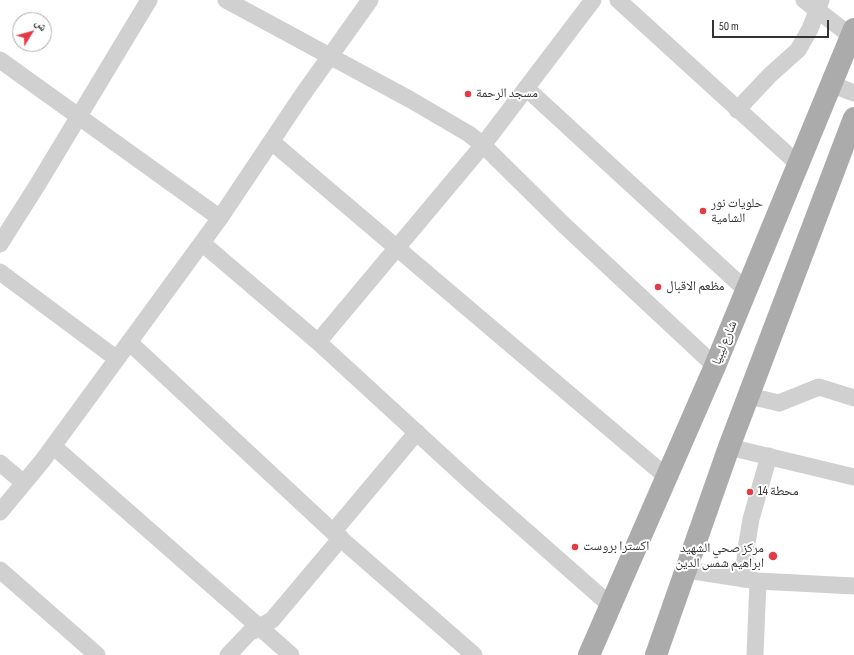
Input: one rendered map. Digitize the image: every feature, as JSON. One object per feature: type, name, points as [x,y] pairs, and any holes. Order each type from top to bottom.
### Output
[{"type":"main road","name":"شارع ليبيا","points":[[589,655],[610,605],[668,478],[852,32]]},
{"type":"main road","points":[[656,655],[729,447],[854,118]]},
{"type":"street","points":[[0,244],[149,0]]},
{"type":"street","points":[[226,0],[462,129],[483,145],[564,225],[715,366]]},
{"type":"street","points":[[0,512],[53,446],[202,243],[329,57],[370,0]]},
{"type":"street","points":[[318,342],[483,145],[593,0]]},
{"type":"street","points":[[618,0],[798,164]]},
{"type":"street","points":[[804,0],[819,6],[852,32]]},
{"type":"street","points":[[737,110],[770,75],[798,50],[807,36],[819,6]]},
{"type":"street","points":[[0,60],[220,218]]},
{"type":"street","points":[[831,84],[854,93]]},
{"type":"street","points":[[526,88],[746,290]]},
{"type":"street","points":[[272,142],[398,247],[668,478]]},
{"type":"street","points":[[202,243],[318,342],[501,510],[610,605]]},
{"type":"street","points":[[0,272],[117,359]]},
{"type":"street","points":[[129,342],[337,535],[474,655]]},
{"type":"street","points":[[749,396],[779,403],[819,387],[854,398]]},
{"type":"street","points":[[228,655],[249,633],[272,620],[417,432]]},
{"type":"street","points":[[53,446],[292,655]]},
{"type":"street","points":[[729,447],[854,477]]},
{"type":"street","points":[[757,653],[746,549],[751,519],[769,456]]},
{"type":"street","points":[[0,463],[24,483]]},
{"type":"street","points":[[0,570],[97,655]]},
{"type":"street","points":[[687,570],[750,580],[854,586]]},
{"type":"place","name":"مسجد الرحمة","points":[[468,94]]},
{"type":"place","name":"حلويات نور الشامية","points":[[703,211]]},
{"type":"place","name":"مظعم الاقبال","points":[[658,287]]},
{"type":"place","name":"محطة 14","points":[[750,492]]},
{"type":"place","name":"اكسترا بروست","points":[[575,547]]},
{"type":"place","name":"مركز صحي الشهيد ابراهيم شمس الدين","points":[[773,556]]}]
